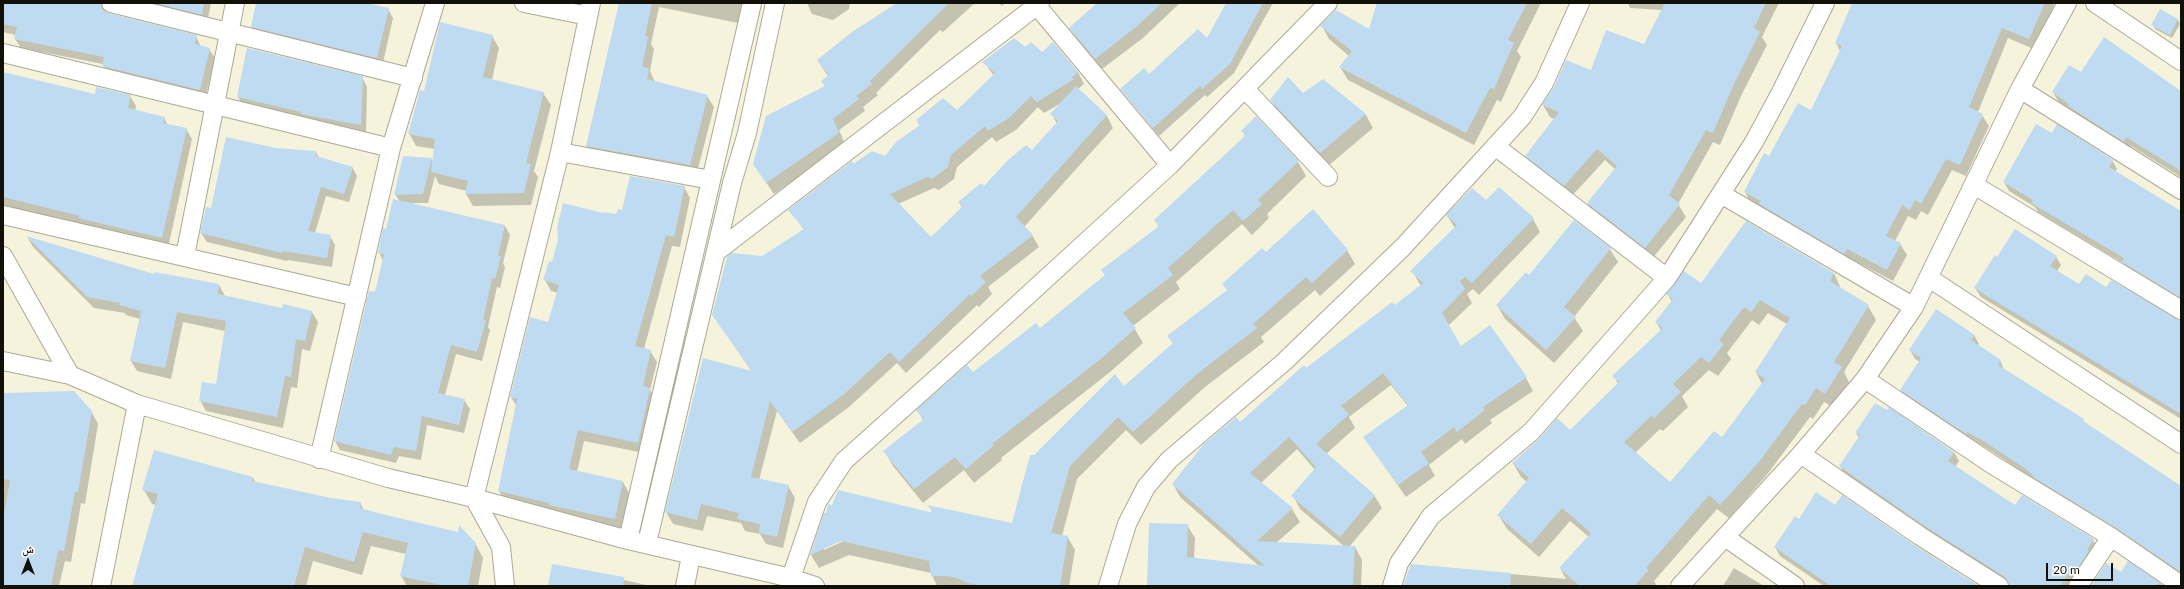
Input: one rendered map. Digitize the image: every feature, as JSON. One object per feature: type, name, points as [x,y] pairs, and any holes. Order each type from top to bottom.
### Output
[{"type":"street","points":[[111,3],[412,78]]},
{"type":"street","points":[[185,256],[213,104],[235,3]]},
{"type":"street","points":[[319,459],[392,148],[435,3]]},
{"type":"street","points":[[505,586],[501,547],[474,498],[560,152],[590,9],[524,3]]},
{"type":"street","points":[[628,540],[752,3]]},
{"type":"street","points":[[647,543],[732,183],[747,134],[775,3]]},
{"type":"street","points":[[791,578],[817,502],[844,461],[967,351],[1170,165],[1328,3]]},
{"type":"street","points":[[1108,586],[1127,524],[1146,487],[1169,460],[1284,362],[1402,247],[1522,117],[1544,83],[1580,3]]},
{"type":"street","points":[[1392,586],[1399,563],[1431,516],[1531,432],[1667,278],[1754,142],[1781,92],[1825,3]]},
{"type":"street","points":[[1680,586],[1801,454],[1865,380],[1914,307],[2020,89],[2067,3]]},
{"type":"street","points":[[2095,3],[2181,61]]},
{"type":"street","points":[[716,252],[1038,4],[1170,165]]},
{"type":"street","points":[[3,53],[392,148]]},
{"type":"street","points":[[1245,88],[1328,177]]},
{"type":"street","points":[[2020,89],[2181,190]]},
{"type":"street","points":[[1495,146],[1667,278]]},
{"type":"street","points":[[560,152],[711,180]]},
{"type":"street","points":[[1974,185],[2181,310]]},
{"type":"street","points":[[1721,194],[1914,307]]},
{"type":"street","points":[[3,215],[357,297]]},
{"type":"street","points":[[3,256],[70,375]]},
{"type":"street","points":[[1929,278],[2181,444]]},
{"type":"street","points":[[3,361],[70,375],[136,404],[319,459],[388,478],[474,498],[628,540],[647,543],[691,556],[791,578],[815,586]]},
{"type":"street","points":[[1865,380],[1994,465],[2111,537],[2181,585]]},
{"type":"street","points":[[101,586],[136,404]]},
{"type":"street","points":[[1801,454],[1920,536],[1999,586]]},
{"type":"street","points":[[1725,537],[1795,586]]},
{"type":"street","points":[[2078,586],[2111,537]]},
{"type":"street","points":[[685,586],[691,556]]},
{"type":"building","points":[[3,3],[101,3],[103,10],[108,13],[197,35],[195,44],[210,48],[200,90],[102,66],[104,57],[14,39],[17,27],[3,24]]},
{"type":"building","points":[[155,3],[204,3],[202,15]]},
{"type":"building","points":[[256,3],[367,3],[389,8],[377,58],[251,27]]},
{"type":"building","points":[[619,3],[652,3],[645,36],[648,37],[642,67],[649,68],[647,79],[708,95],[690,165],[586,146]]},
{"type":"building","points":[[897,3],[949,3],[870,81],[872,84],[856,96],[859,99],[833,119],[839,133],[766,183],[753,164],[766,116],[825,86],[821,81],[829,75],[817,60],[852,32]]},
{"type":"building","points":[[1097,3],[1162,3],[1136,27],[1095,59],[1069,28]]},
{"type":"building","points":[[1226,3],[1263,3],[1230,64],[1202,89],[1200,86],[1153,128],[1120,89],[1144,68],[1149,74],[1198,29],[1207,38]]},
{"type":"building","points":[[1377,3],[1527,3],[1508,40],[1514,43],[1494,89],[1490,88],[1466,133],[1339,67],[1352,51],[1320,26],[1336,10],[1369,29]]},
{"type":"building","points":[[1665,3],[1766,3],[1754,28],[1760,32],[1734,84],[1713,133],[1706,130],[1669,195],[1680,204],[1645,248],[1587,203],[1617,166],[1597,149],[1564,186],[1525,156],[1559,112],[1542,105],[1554,87],[1566,60],[1591,70],[1606,30],[1644,44]]},
{"type":"building","points":[[1852,3],[2045,3],[2029,39],[2002,28],[1969,107],[1983,114],[1960,165],[1946,159],[1921,204],[1915,200],[1910,210],[1902,205],[1886,236],[1901,243],[1887,270],[1847,249],[1844,254],[1759,204],[1761,201],[1744,192],[1764,153],[1769,156],[1798,103],[1811,110],[1842,46],[1835,43]]},
{"type":"building","points":[[2160,9],[2178,19],[2170,35],[2151,25]]},
{"type":"building","points":[[440,22],[493,35],[483,77],[544,92],[526,163],[531,164],[524,193],[465,194],[468,181],[431,172],[435,139],[408,134],[420,90],[424,91]]},
{"type":"building","points":[[2104,37],[2181,91],[2181,171],[2126,137],[2124,142],[2068,106],[2069,104],[2052,92],[2069,65],[2081,72]]},
{"type":"building","points":[[1014,38],[1025,47],[1031,42],[1042,52],[1053,42],[1078,72],[1071,78],[1074,79],[1037,102],[1031,96],[1009,118],[988,131],[985,126],[951,155],[948,167],[932,179],[927,177],[890,194],[931,237],[962,207],[958,202],[981,183],[984,186],[1008,160],[1026,145],[1032,150],[1058,121],[1050,114],[1076,86],[1107,115],[1016,217],[1033,235],[980,276],[986,282],[971,296],[970,294],[899,362],[890,352],[843,395],[792,432],[770,401],[751,477],[789,485],[777,537],[759,533],[760,524],[737,519],[739,513],[701,504],[697,520],[665,512],[703,358],[752,371],[712,315],[727,257],[731,253],[762,256],[804,229],[788,210],[852,161],[853,164],[872,151],[885,156],[896,142],[920,125],[916,120],[943,98],[957,110],[995,73],[982,62]]},
{"type":"building","points":[[247,48],[363,76],[361,125],[301,114],[301,112],[237,97]]},
{"type":"building","points":[[3,72],[95,94],[96,87],[131,95],[128,108],[165,117],[163,123],[187,128],[162,238],[78,218],[80,216],[3,197]]},
{"type":"building","points":[[1288,77],[1303,93],[1323,79],[1366,114],[1320,153],[1270,100]]},
{"type":"building","points":[[1256,116],[1299,161],[1258,200],[1262,204],[1243,221],[1233,210],[1168,268],[1173,275],[1123,313],[1136,328],[1102,358],[992,444],[994,445],[966,469],[955,457],[914,489],[883,451],[924,419],[916,410],[967,365],[973,372],[1036,323],[1040,328],[1105,275],[1101,270],[1159,226],[1154,220],[1246,135],[1241,131]]},
{"type":"building","points":[[2036,124],[2052,133],[2057,124],[2113,160],[2109,167],[2181,211],[2181,298],[2122,262],[2124,258],[2031,203],[2033,200],[2003,182]]},
{"type":"building","points":[[226,137],[276,148],[316,151],[316,156],[353,167],[344,194],[321,187],[308,231],[331,235],[327,258],[283,251],[282,253],[200,233],[206,207],[211,208]]},
{"type":"building","points":[[403,156],[432,158],[423,194],[394,195]]},
{"type":"building","points":[[630,176],[685,186],[674,237],[666,235],[635,346],[651,350],[643,386],[650,388],[638,443],[578,430],[569,469],[623,481],[615,519],[549,505],[549,503],[498,491],[517,399],[510,397],[530,317],[548,322],[559,285],[543,280],[549,261],[552,262],[558,239],[557,228],[563,203],[603,213],[616,214],[618,209],[622,210]]},
{"type":"building","points":[[1499,187],[1534,218],[1472,283],[1465,277],[1460,281],[1465,289],[1442,313],[1461,346],[1490,325],[1527,377],[1483,407],[1485,410],[1457,432],[1454,427],[1421,452],[1429,463],[1398,485],[1363,437],[1408,405],[1383,373],[1341,406],[1349,414],[1316,444],[1375,495],[1340,537],[1291,496],[1316,467],[1289,437],[1250,473],[1293,508],[1257,541],[1355,546],[1353,586],[1147,586],[1149,523],[1188,524],[1187,557],[1265,566],[1172,484],[1203,445],[1236,417],[1240,422],[1304,365],[1306,368],[1392,302],[1395,305],[1423,283],[1410,271],[1457,225],[1446,215],[1472,188],[1486,200]]},
{"type":"building","points":[[393,199],[505,225],[498,256],[501,256],[495,279],[492,278],[483,320],[486,320],[477,352],[451,345],[438,393],[465,399],[459,425],[422,416],[416,451],[394,447],[391,455],[334,441],[369,291],[375,292],[384,254],[378,253],[383,228],[386,229]]},
{"type":"building","points":[[1313,209],[1348,250],[1312,283],[1306,277],[1253,324],[1257,328],[1197,374],[1133,432],[1118,417],[1070,466],[1051,533],[1068,536],[1060,586],[984,586],[967,583],[957,578],[948,576],[931,576],[929,561],[841,541],[810,555],[824,513],[826,513],[828,504],[832,505],[838,490],[934,513],[927,505],[1012,523],[1030,455],[1034,455],[1115,374],[1124,386],[1173,343],[1167,336],[1227,290],[1222,284],[1262,248],[1266,252]]},
{"type":"building","points":[[1574,220],[1611,248],[1564,307],[1576,317],[1546,350],[1496,305],[1526,272],[1529,275]]},
{"type":"building","points":[[1746,221],[1834,273],[1830,281],[1869,305],[1834,362],[1842,367],[1825,394],[1816,388],[1805,405],[1802,404],[1759,462],[1720,505],[1709,495],[1646,568],[1649,570],[1634,586],[1580,586],[1559,568],[1591,533],[1562,508],[1531,544],[1497,515],[1529,478],[1512,463],[1538,440],[1557,418],[1570,430],[1619,382],[1612,376],[1663,328],[1655,322],[1673,299],[1666,294],[1684,271],[1701,283]],"holes":[[[1760,300],[1790,318],[1755,372],[1765,379],[1722,437],[1714,431],[1670,482],[1624,442],[1652,415],[1654,418],[1681,392],[1673,384],[1701,357],[1709,363],[1724,344],[1719,340],[1744,307],[1751,312]]]},
{"type":"building","points":[[2015,229],[2057,256],[2050,266],[2079,284],[2086,274],[2106,287],[2111,280],[2181,320],[2181,414],[1974,288],[1995,255],[1997,257]]},
{"type":"building","points":[[26,236],[154,274],[155,272],[219,284],[218,294],[282,308],[283,304],[312,311],[305,341],[296,339],[291,377],[285,376],[277,417],[199,401],[202,382],[216,384],[226,321],[177,312],[165,368],[130,361],[141,311],[119,305],[120,303],[87,297]]},
{"type":"building","points":[[1936,309],[1975,335],[1971,340],[2001,360],[1998,365],[2084,419],[2083,421],[2181,486],[2181,572],[2116,528],[2033,477],[2034,476],[2023,467],[1982,440],[1967,432],[1966,434],[1900,390],[1921,358],[1909,350]]},
{"type":"building","points":[[74,391],[92,411],[78,492],[75,492],[64,551],[58,550],[51,586],[3,586],[3,521],[10,480],[3,479],[3,393]]},
{"type":"building","points":[[1875,403],[1887,410],[1889,407],[1954,452],[1948,461],[2015,505],[2022,495],[2094,539],[2087,550],[2089,551],[2073,575],[2068,574],[2060,586],[2009,586],[2005,577],[1926,527],[1839,466],[1860,435],[1855,433]]},
{"type":"building","points":[[154,450],[253,477],[252,481],[331,498],[361,502],[360,508],[382,514],[458,532],[459,525],[476,543],[468,586],[446,586],[400,576],[408,543],[363,532],[354,562],[305,547],[294,586],[132,586],[158,494],[142,490]]},
{"type":"building","points":[[1816,492],[1835,505],[1842,495],[1914,545],[1979,586],[1831,586],[1774,547],[1795,516],[1799,519]]},
{"type":"building","points":[[2128,561],[2159,582],[2156,586],[2091,586],[2106,563],[2121,572]]},
{"type":"building","points":[[552,564],[624,577],[623,586],[548,586]]},
{"type":"building","points":[[1411,564],[1511,573],[1510,586],[1403,586]]}]
